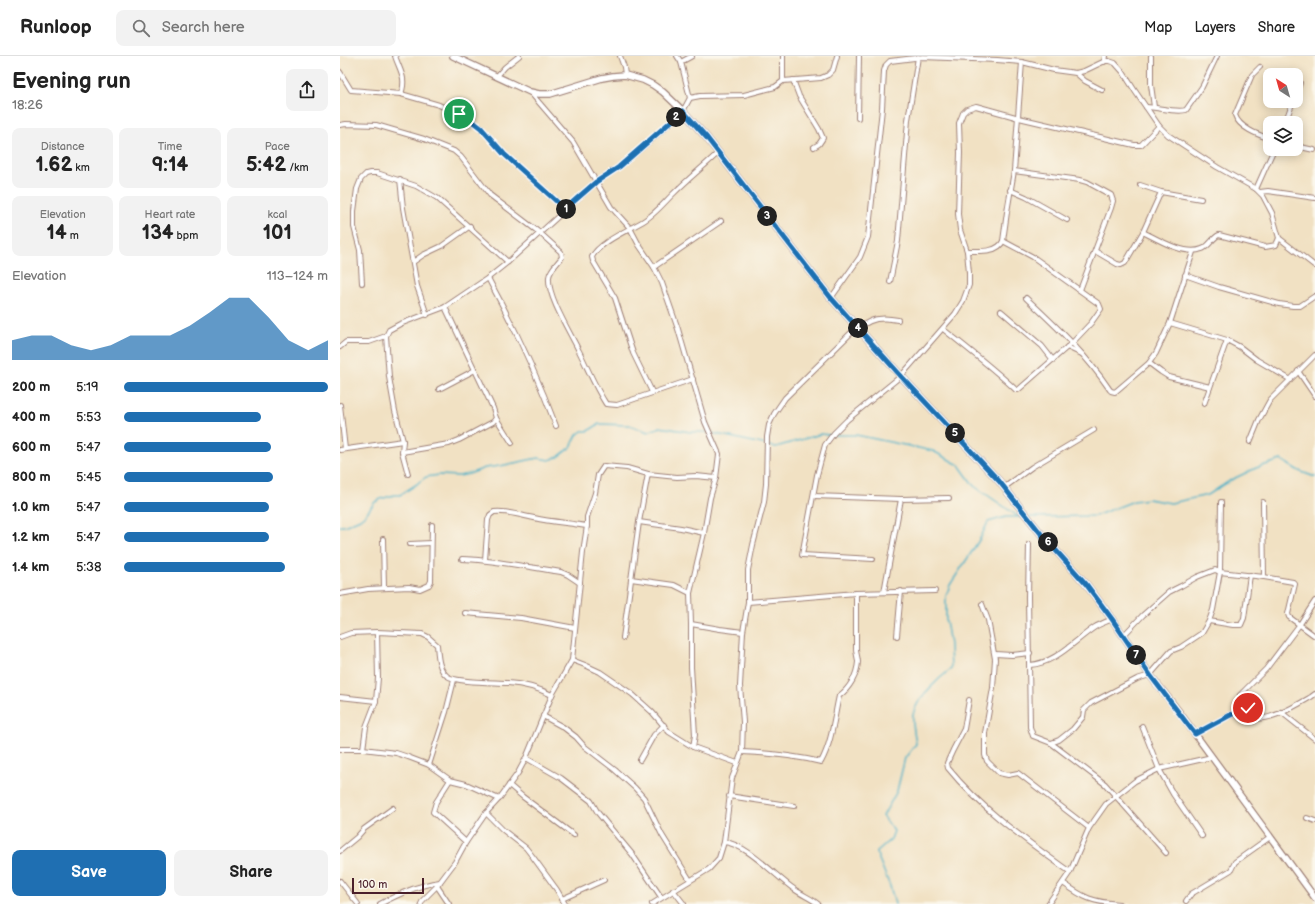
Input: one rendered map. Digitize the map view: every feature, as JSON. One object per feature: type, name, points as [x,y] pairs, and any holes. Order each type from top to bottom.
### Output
[{"type":"street","points":[[395,56],[403,79],[403,89],[400,94]]},
{"type":"street","points":[[453,56],[530,92],[539,94],[550,94],[602,78],[625,75],[643,80],[653,85],[663,92],[683,111],[700,130],[831,298],[901,376],[1005,487],[1042,535],[1086,584],[1150,675],[1315,898]]},
{"type":"street","points":[[497,76],[505,66],[519,56]]},
{"type":"street","points":[[620,56],[625,75]]},
{"type":"street","points":[[408,474],[402,452],[403,441],[395,411],[389,378],[386,336],[389,330],[400,324],[445,307],[488,278],[508,262],[596,182],[619,167],[683,111],[690,98],[681,62],[677,56]]},
{"type":"street","points":[[681,62],[692,56]]},
{"type":"street","points":[[783,56],[783,81]]},
{"type":"street","points":[[690,98],[700,96],[744,95],[775,87],[783,81],[813,79],[828,75],[835,66],[837,56]]},
{"type":"street","points":[[858,118],[859,56]]},
{"type":"street","points":[[1104,56],[1104,62]]},
{"type":"street","points":[[1151,56],[1151,85],[1154,107]]},
{"type":"street","points":[[1146,107],[1181,111],[1186,110],[1202,87],[1217,56]]},
{"type":"street","points":[[890,282],[898,240],[908,120],[918,57]]},
{"type":"street","points":[[831,298],[860,256],[868,237],[882,109],[884,71],[886,65],[890,61],[918,57],[997,58],[1022,62],[1054,70],[1076,72],[1084,71],[1104,62],[1109,61],[1115,63],[1120,68],[1159,126],[1183,146],[1258,191],[1266,200],[1272,213],[1279,238],[1315,266]]},
{"type":"street","points":[[966,252],[995,248],[1002,245],[1014,171],[1022,62]]},
{"type":"street","points":[[1260,67],[1252,74],[1235,115],[1238,121],[1247,128],[1263,136]]},
{"type":"street","points":[[340,72],[351,90],[400,94],[439,105],[472,121],[481,128],[504,154],[565,209]]},
{"type":"street","points":[[1076,72],[1085,81],[1102,90]]},
{"type":"street","points":[[793,80],[799,96],[823,138],[819,144],[814,146]]},
{"type":"street","points":[[530,92],[573,142],[611,207],[630,228],[639,245],[654,267],[672,310],[694,380],[705,422],[710,435],[718,448],[719,454],[716,478],[710,498],[704,533],[690,593],[691,667],[695,735],[693,747]]},
{"type":"street","points":[[873,559],[802,555],[825,445],[847,420],[901,376],[956,314],[964,301],[968,286],[969,273],[958,214],[960,117],[967,109],[976,106],[1018,118],[1134,145],[1141,145],[1159,126]]},
{"type":"street","points":[[340,125],[376,126],[424,139],[454,151],[461,157],[490,195],[540,233],[562,254],[561,260],[552,269],[549,276],[552,294],[598,392],[606,404],[617,405],[652,392],[694,380]]},
{"type":"street","points":[[1303,148],[1314,150]]},
{"type":"street","points":[[652,392],[633,353],[615,298],[592,257],[597,250],[645,220],[660,208],[718,153]]},
{"type":"street","points":[[1258,191],[1271,156]]},
{"type":"street","points":[[1014,171],[1080,180],[1088,182],[1111,195],[1113,201],[1080,290]]},
{"type":"street","points":[[362,282],[360,250],[354,227],[354,211],[357,189],[363,176],[370,173],[377,173],[400,180],[416,186],[437,198],[470,226],[508,262]]},
{"type":"street","points":[[400,180],[403,208],[417,286],[427,315]]},
{"type":"street","points":[[1140,185],[1161,192],[1201,199]]},
{"type":"street","points":[[1010,190],[1026,197],[1067,220]]},
{"type":"street","points":[[1258,191],[1268,191],[1315,198]]},
{"type":"street","points":[[1095,251],[1117,264],[1122,265],[1125,263],[1143,232],[1161,192]]},
{"type":"street","points":[[654,267],[721,221]]},
{"type":"street","points":[[413,262],[423,255],[442,246],[470,226]]},
{"type":"street","points":[[1143,232],[1166,244],[1193,252],[1204,248],[1219,235],[1265,247],[1276,245],[1279,238]]},
{"type":"street","points":[[943,329],[995,370],[1016,390],[1020,389],[1073,342],[1091,323],[1101,309],[1099,304],[1033,257],[1003,241]]},
{"type":"street","points":[[1026,298],[1073,342],[1113,392],[1149,363],[1156,353],[1170,323],[1193,252]]},
{"type":"street","points":[[1185,275],[1219,287],[1279,304],[1300,306],[1315,296]]},
{"type":"street","points":[[488,278],[529,361],[545,396],[556,426]]},
{"type":"street","points":[[445,307],[493,408],[496,418],[512,443]]},
{"type":"street","points":[[1001,311],[1042,346],[1053,360]]},
{"type":"street","points":[[652,904],[661,897],[709,869],[719,858],[724,842],[732,778],[742,752],[743,722],[740,686],[748,602],[748,570],[764,502],[767,437],[771,419],[786,398],[863,324],[878,319],[887,318],[898,320]]},
{"type":"street","points":[[1170,323],[1227,340],[1291,380]]},
{"type":"street","points":[[340,347],[346,342],[369,342],[386,336]]},
{"type":"street","points":[[1204,404],[1227,340]]},
{"type":"street","points":[[1067,347],[1084,355]]},
{"type":"street","points":[[1250,442],[1264,408],[1270,400],[1315,355]]},
{"type":"street","points":[[1149,363],[1169,377],[1210,387]]},
{"type":"street","points":[[439,388],[475,370]]},
{"type":"street","points":[[1298,371],[1315,396]]},
{"type":"street","points":[[340,405],[342,449],[403,441]]},
{"type":"street","points":[[402,452],[449,444],[493,422],[496,418]]},
{"type":"street","points":[[1005,487],[1032,467],[1094,430]]},
{"type":"street","points":[[421,904],[455,862],[466,842],[486,813],[499,799],[518,773],[526,758],[552,695],[572,660],[582,552],[587,526],[587,517],[595,493],[598,475],[604,466],[627,468],[648,474],[676,477],[696,476],[716,478]]},
{"type":"street","points":[[623,638],[639,522],[648,474]]},
{"type":"street","points":[[814,496],[901,499],[949,498]]},
{"type":"street","points":[[884,592],[901,499]]},
{"type":"street","points":[[1051,743],[1059,740],[1073,729],[1082,717],[1084,710],[1092,703],[1137,678],[1150,675],[1171,651],[1181,647],[1202,633],[1209,621],[1216,598],[1220,572],[1222,502]]},
{"type":"street","points":[[1262,502],[1264,577]]},
{"type":"street","points":[[484,560],[488,520],[490,515],[494,512],[587,526]]},
{"type":"street","points":[[639,522],[704,533]]},
{"type":"street","points":[[340,594],[384,588],[416,587],[420,589],[429,585],[431,581],[432,525]]},
{"type":"street","points":[[383,539],[384,588]]},
{"type":"street","points":[[410,544],[431,543]]},
{"type":"street","points":[[1028,544],[1030,727],[1032,734],[1034,737],[1051,743],[1105,784],[1166,853]]},
{"type":"street","points":[[462,559],[484,560],[561,572],[580,583]]},
{"type":"street","points":[[1123,636],[1143,615],[1169,592],[1197,576],[1215,570],[1220,572],[1291,581],[1295,583],[1288,616],[1315,636]]},
{"type":"street","points":[[1209,621],[1233,626],[1241,625],[1244,618],[1250,575]]},
{"type":"street","points":[[631,578],[674,585],[690,593]]},
{"type":"street","points":[[897,636],[901,591]]},
{"type":"street","points":[[748,602],[856,593],[935,591]]},
{"type":"street","points":[[742,752],[763,753],[821,762],[826,753],[833,729],[839,696],[852,682],[856,673],[858,662],[856,650],[856,593]]},
{"type":"street","points":[[1315,601],[1300,624],[1266,669],[1240,695],[1248,708],[1250,715],[1260,718],[1281,712],[1315,694]]},
{"type":"street","points":[[982,604],[988,620],[995,654],[993,688],[985,733],[986,760],[999,773],[1008,775],[1018,773],[1089,828]]},
{"type":"street","points":[[465,613],[521,618],[575,628]]},
{"type":"street","points":[[1030,665],[1038,665],[1055,657],[1096,627],[1112,619]]},
{"type":"street","points":[[691,624],[744,632]]},
{"type":"street","points":[[340,637],[351,633],[377,632],[418,634],[428,637],[437,645],[438,662],[444,673],[454,680],[508,683],[534,687],[552,695]]},
{"type":"street","points":[[363,749],[366,728],[376,701],[378,678],[377,632]]},
{"type":"street","points":[[995,654],[1012,655],[1030,653]]},
{"type":"street","points":[[572,660],[600,672],[632,694],[652,712],[669,732],[693,747],[737,763]]},
{"type":"street","points":[[429,765],[446,712],[454,680]]},
{"type":"street","points":[[340,697],[376,701]]},
{"type":"street","points":[[969,700],[964,729],[953,750],[948,763],[948,768],[994,814],[1070,872]]},
{"type":"street","points":[[1195,734],[1238,711],[1248,708]]},
{"type":"street","points":[[1281,712],[1315,739]]},
{"type":"street","points":[[543,716],[563,727],[576,737],[584,746],[615,770],[644,798],[656,824],[690,880]]},
{"type":"street","points":[[640,760],[654,735],[664,726]]},
{"type":"street","points":[[1142,726],[1159,769],[1202,836]]},
{"type":"street","points":[[340,749],[363,749],[396,753],[429,765],[450,780],[466,784],[499,799]]},
{"type":"street","points":[[1048,904],[1070,872],[1089,828],[1106,804],[1135,781],[1159,769],[1212,757]]},
{"type":"street","points":[[526,758],[561,778],[591,801],[632,854],[661,897]]},
{"type":"street","points":[[450,780],[436,802],[433,812],[466,842]]},
{"type":"street","points":[[509,785],[574,836]]},
{"type":"street","points":[[729,796],[794,806]]},
{"type":"street","points":[[340,851],[357,837],[364,828],[393,808]]},
{"type":"street","points":[[486,813],[503,830],[526,848],[557,890],[564,904]]},
{"type":"street","points":[[1307,818],[1315,821]]},
{"type":"street","points":[[1186,901],[1191,894],[1231,870],[1235,862],[1270,837]]},
{"type":"street","points":[[724,842],[730,842],[751,855],[795,890],[818,904]]},
{"type":"street","points":[[562,899],[604,880]]},
{"type":"street","points":[[340,881],[358,904]]},
{"type":"street","points":[[380,904],[413,889],[430,883],[440,882]]},
{"type":"street","points":[[1063,883],[1082,896],[1092,900],[1102,903],[1119,904]]},
{"type":"street","points":[[436,886],[449,904]]},
{"type":"street","points":[[674,890],[684,904]]},
{"type":"waterway","points":[[340,526],[344,526],[360,519],[375,502],[394,495],[400,495],[426,477],[439,475],[459,476],[485,468],[538,458],[549,460],[558,457],[571,447],[577,435],[582,431],[588,431],[599,424],[629,425],[648,432],[660,427],[690,432],[708,432]]},
{"type":"waterway","points":[[712,433],[776,447],[821,434],[830,435]]},
{"type":"waterway","points":[[834,435],[856,435],[933,451],[959,465],[974,486],[1019,517]]},
{"type":"waterway","points":[[1030,517],[1095,516],[1134,501],[1148,499],[1171,503],[1208,495],[1231,480],[1256,468],[1281,460],[1299,471],[1315,477]]},
{"type":"waterway","points":[[895,904],[890,886],[876,852],[891,839],[894,831],[883,816],[897,791],[905,758],[916,744],[913,722],[915,709],[928,690],[951,669],[950,645],[946,620],[946,596],[950,585],[981,537],[988,522],[1006,517],[1026,517]]},
{"type":"route","points":[[459,114],[481,128],[504,154],[565,209],[596,182],[619,167],[683,111],[707,138],[748,193],[831,298],[999,481],[1042,535],[1086,584],[1150,675],[1195,734],[1238,711],[1248,708]]}]
